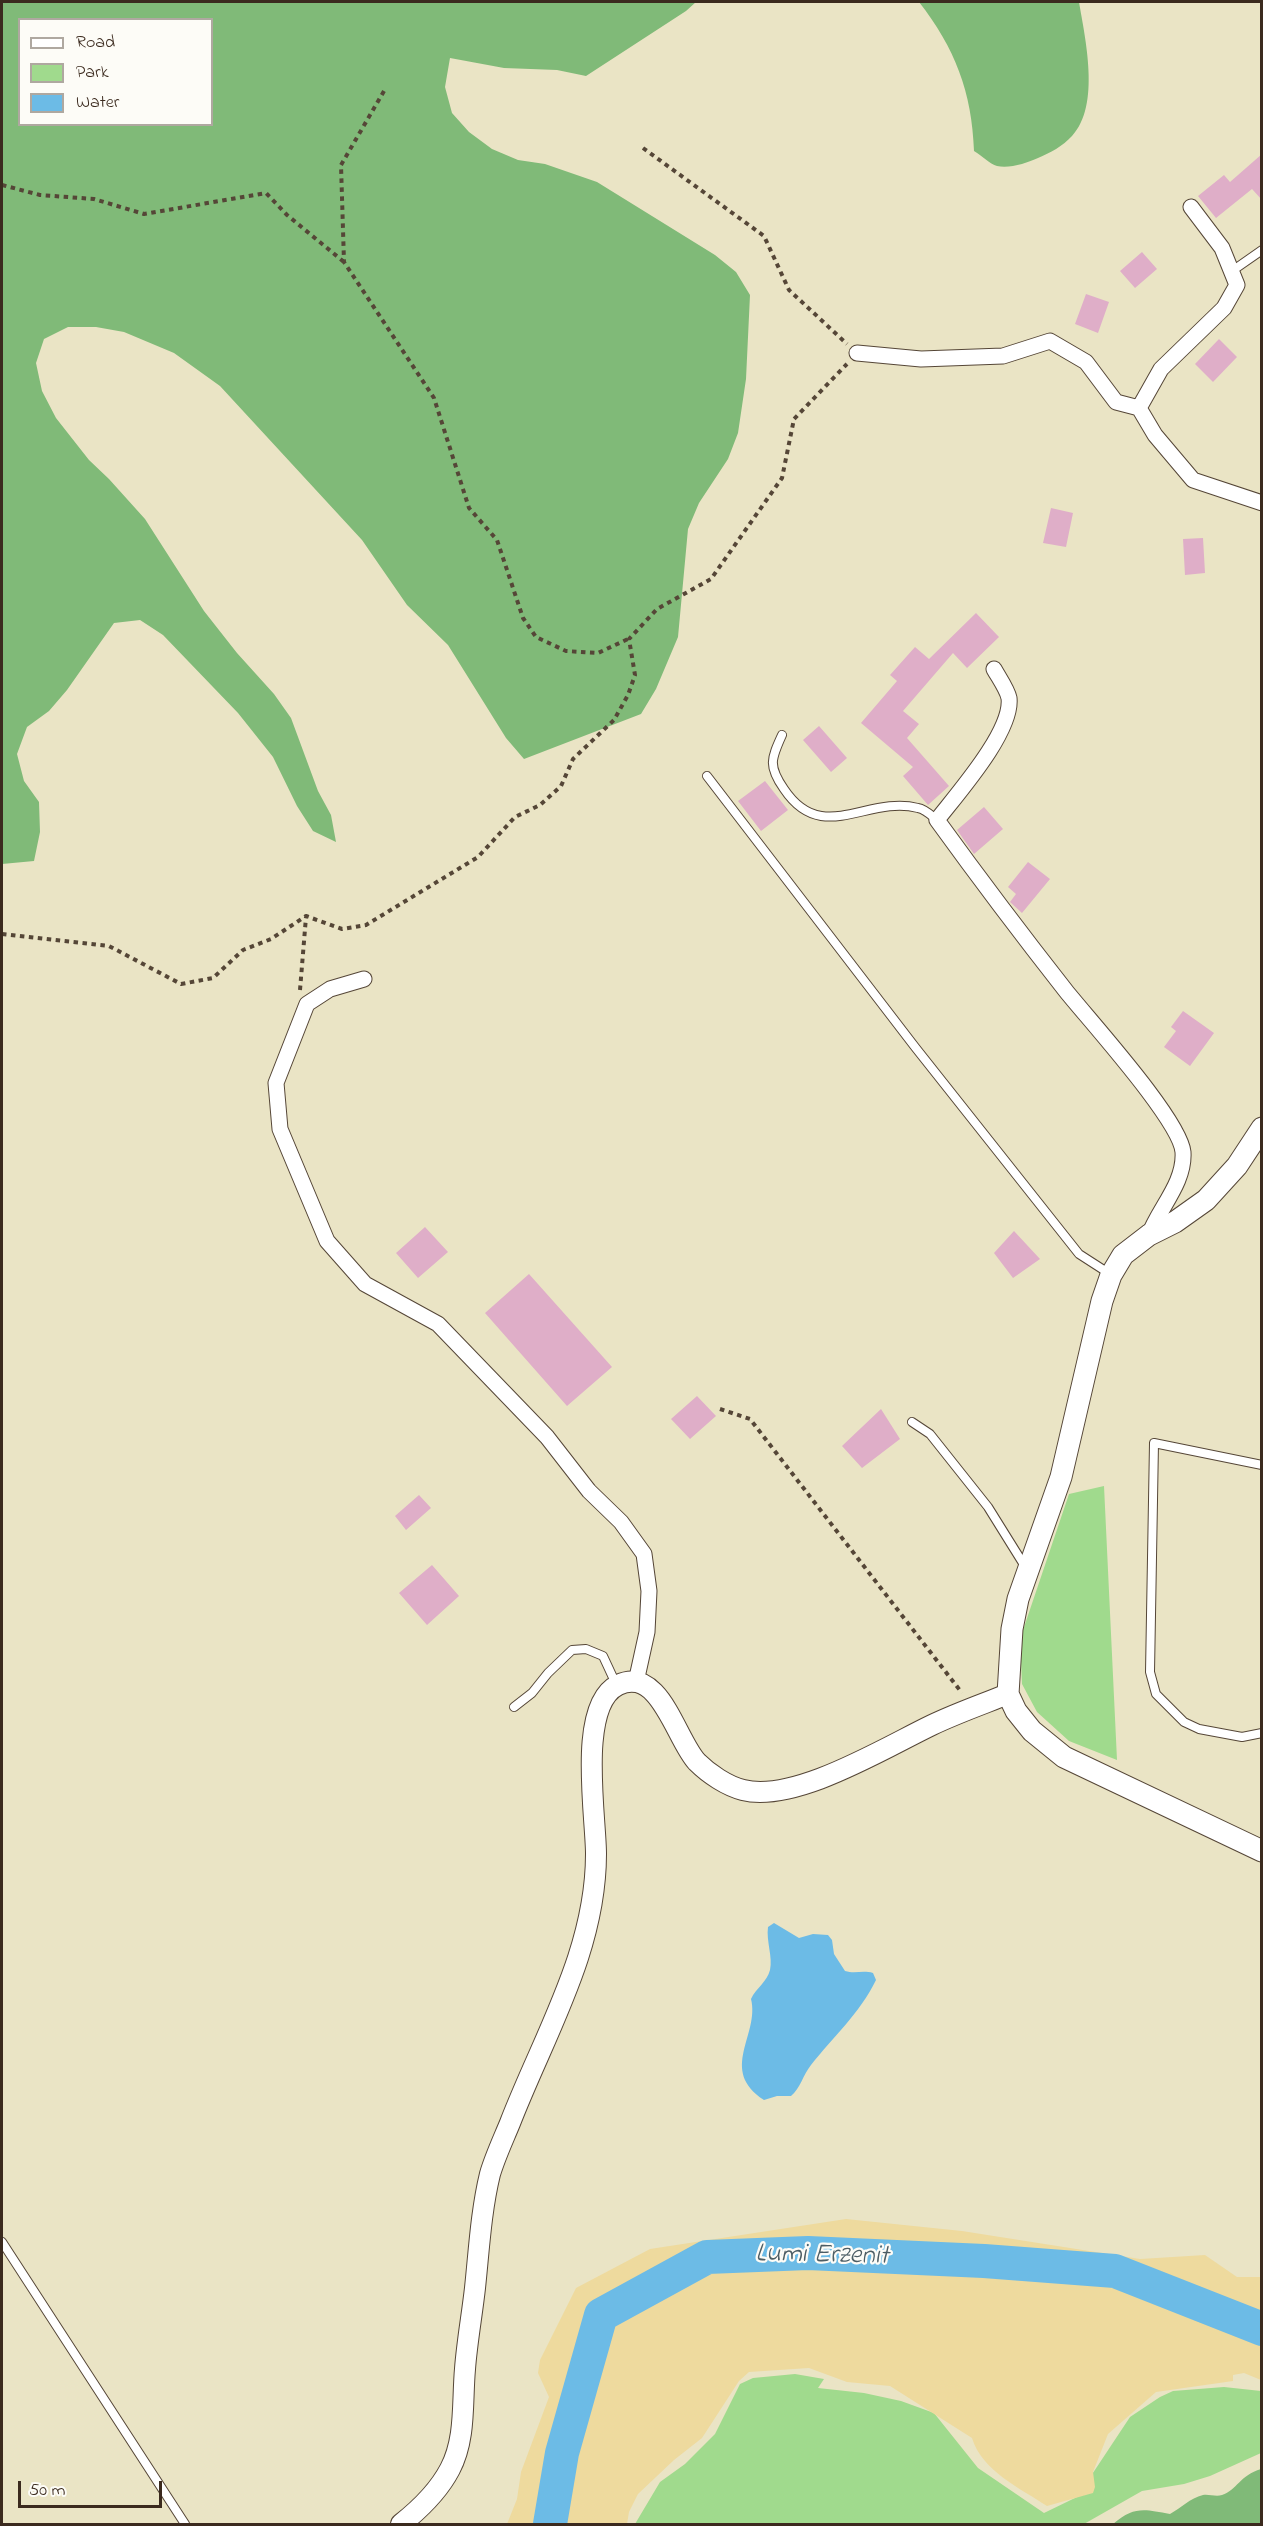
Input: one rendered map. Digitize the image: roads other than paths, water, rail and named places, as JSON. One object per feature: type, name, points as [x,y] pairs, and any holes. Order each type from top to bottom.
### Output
[{"type":"main road","points":[[1262,1128],[1238,1166],[1206,1200],[1175,1222],[1149,1235],[1123,1255],[1111,1275],[1102,1301],[1061,1477],[1018,1599],[1012,1629],[1008,1694],[1016,1711],[1032,1731],[1064,1757],[1262,1851]]},
{"type":"street","points":[[1139,408],[1161,369],[1224,308],[1237,285],[1222,248],[1191,207]]},
{"type":"street","points":[[857,353],[921,359],[1003,356],[1050,341],[1086,362],[1116,402],[1139,408],[1155,435],[1194,480],[1262,503]]},
{"type":"street","points":[[994,669],[1009,697],[1007,718],[995,743],[937,820],[995,900],[1145,1089],[1177,1134],[1182,1152],[1180,1167],[1171,1197],[1155,1217],[1149,1235]]},
{"type":"street","points":[[364,979],[330,989],[307,1004],[276,1083],[280,1129],[327,1241],[365,1284],[438,1324],[547,1437],[589,1491],[621,1522],[644,1554],[649,1591],[647,1632],[636,1682]]},
{"type":"street","points":[[401,2524],[426,2504],[450,2469],[461,2436],[464,2374],[479,2240],[491,2172],[520,2096],[551,2029],[582,1950],[594,1886],[596,1852],[592,1813],[592,1740],[595,1719],[604,1700],[616,1685],[636,1682],[648,1686],[659,1696],[682,1742],[697,1762],[719,1779],[743,1790],[775,1793],[804,1786],[936,1723],[1008,1694]]},
{"type":"lane","points":[[1232,271],[1262,250]]},
{"type":"lane","points":[[782,735],[773,754],[773,774],[792,801],[804,812],[821,818],[899,806],[921,808],[937,820]]},
{"type":"lane","points":[[707,776],[915,1047],[1079,1254],[1111,1275]]},
{"type":"lane","points":[[912,1422],[930,1434],[988,1507],[1029,1571]]},
{"type":"lane","points":[[1262,1465],[1154,1443],[1150,1672],[1156,1694],[1184,1722],[1199,1729],[1242,1737],[1262,1733]]},
{"type":"lane","points":[[514,1707],[532,1693],[548,1673],[572,1650],[586,1649],[603,1656],[616,1685]]},
{"type":"lane","points":[[2,2242],[185,2524]]},
{"type":"water","points":[[774,1923],[799,1938],[813,1934],[828,1935],[832,1940],[834,1954],[845,1971],[873,1973],[876,1980],[854,2014],[811,2065],[794,2093],[791,2096],[777,2096],[764,2100],[751,2089],[744,2077],[742,2064],[752,2012],[751,1999],[770,1970],[768,1927]]},
{"type":"waterway","name":"Lumi Erzenit","points":[[550,2524],[562,2453],[601,2315],[707,2257],[808,2253],[984,2261],[1115,2271],[1262,2329]]}]
